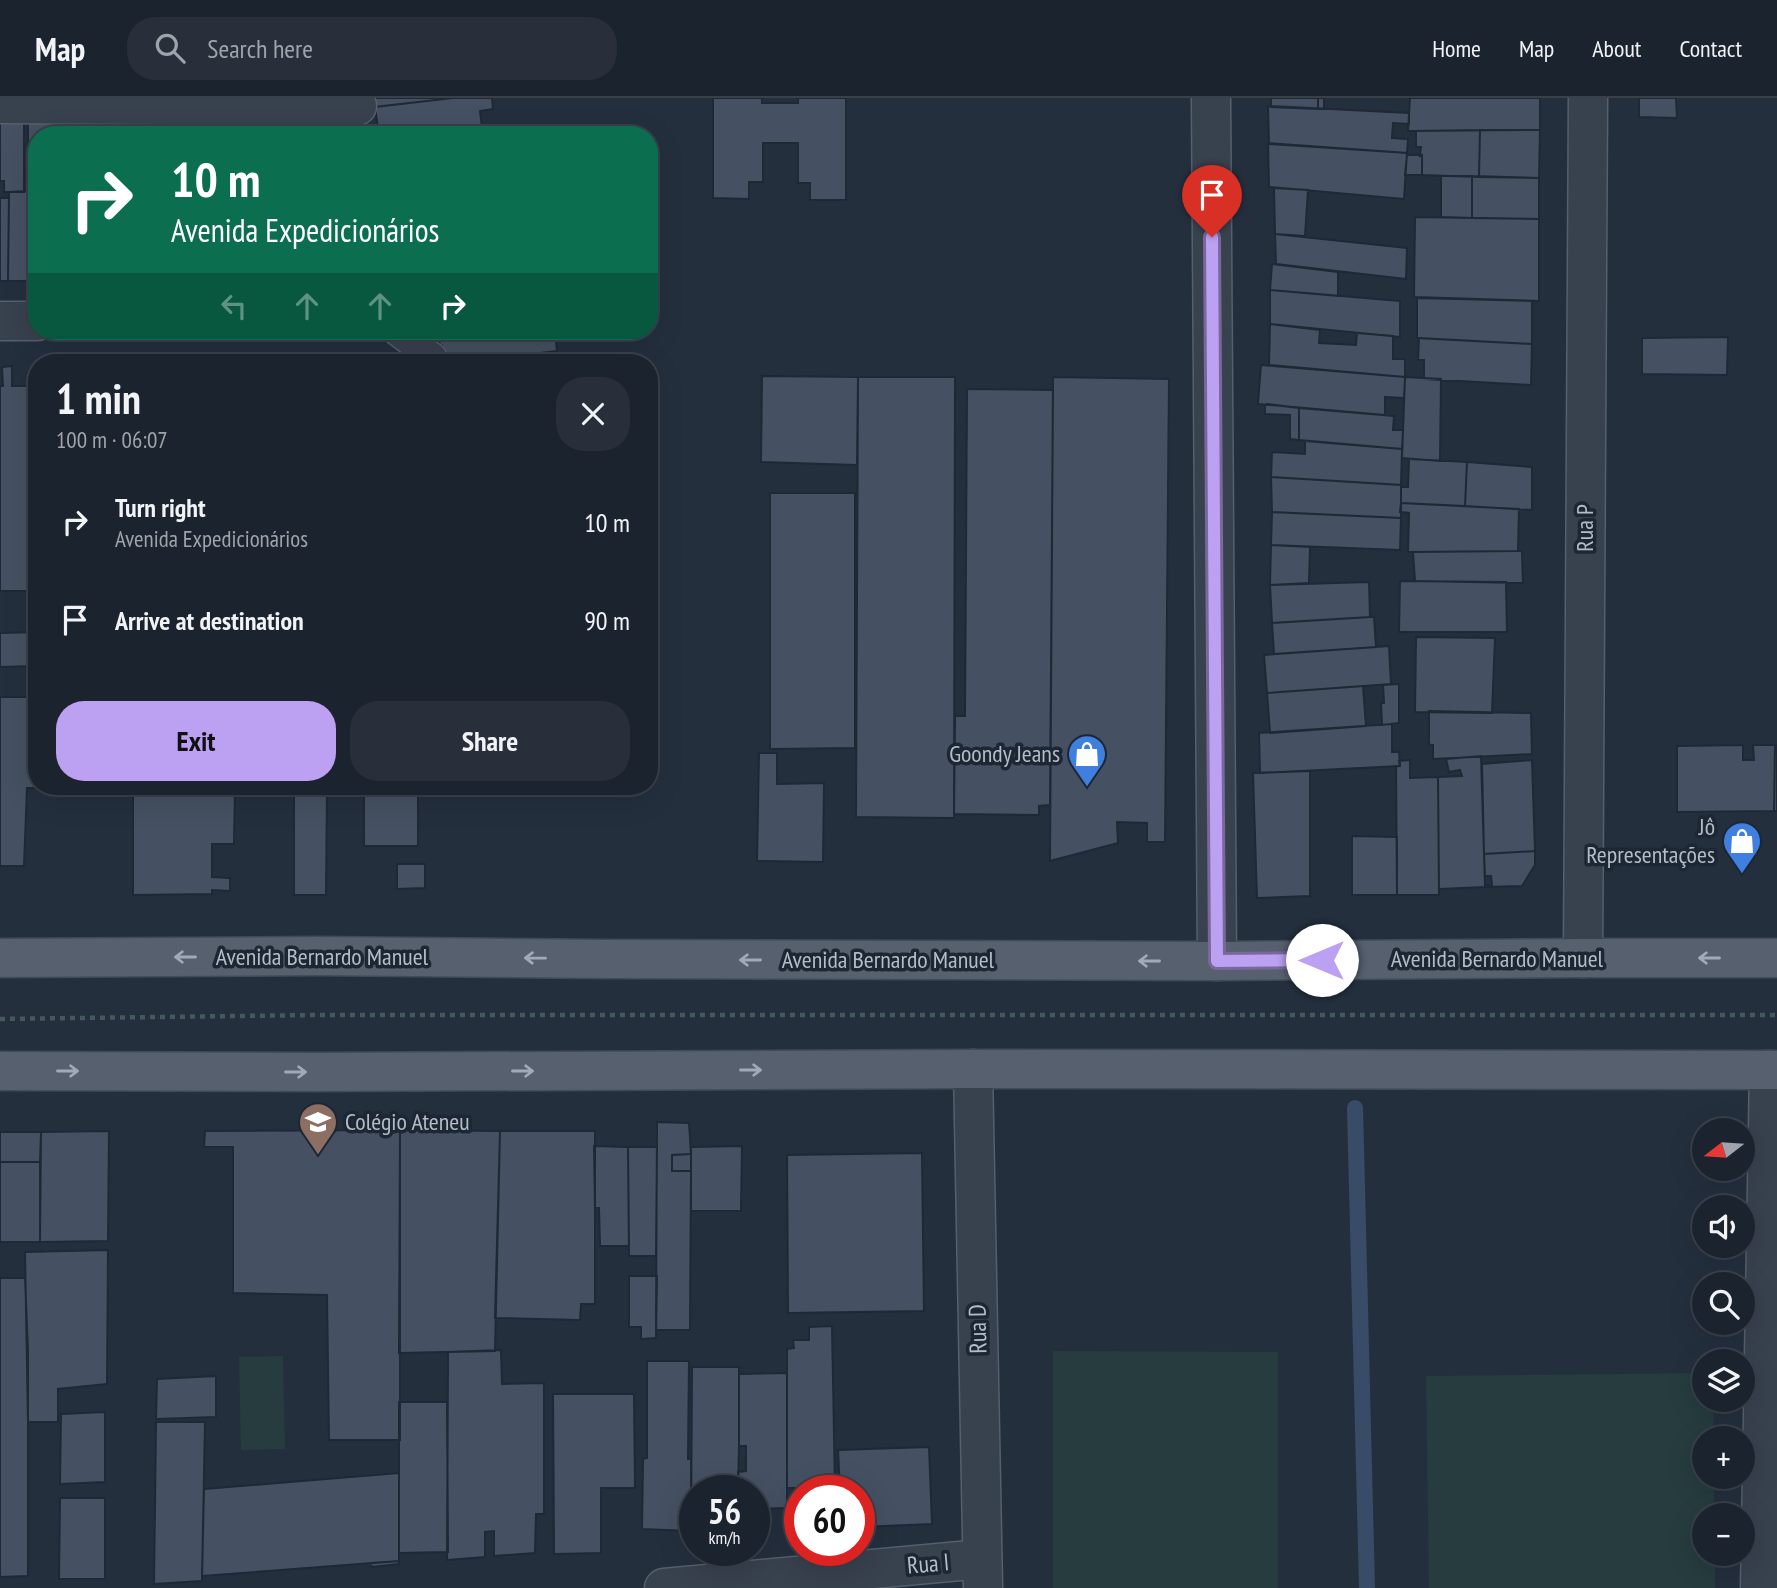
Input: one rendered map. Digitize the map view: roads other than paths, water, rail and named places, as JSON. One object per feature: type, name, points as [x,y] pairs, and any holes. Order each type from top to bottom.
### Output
[{"type":"main road","name":"Avenida Bernardo Manuel","points":[[0,958],[318,956],[1217,961],[1777,958]]},
{"type":"main road","points":[[0,1071],[1773,1070]]},
{"type":"street","points":[[1212,98],[1217,961]]},
{"type":"street","name":"Rua P","points":[[1583,958],[1588,98]]},
{"type":"street","points":[[0,104],[357,106]]},
{"type":"street","points":[[0,321],[28,321]]},
{"type":"street","name":"Rua D","points":[[973,1069],[983,1574]]},
{"type":"street","points":[[1766,1574],[1773,1070]]},
{"type":"street","name":"Rua I","points":[[664,1588],[983,1574]]},
{"type":"lane","points":[[409,340],[427,354]]},
{"type":"waterway","points":[[1355,1108],[1367,1588]]},
{"type":"place","name":"Goondy Jeans","points":[[1087,788]]},
{"type":"place","name":"Jô Representações","points":[[1742,875]]},
{"type":"place","name":"Colégio Ateneu","points":[[318,1156]]}]
